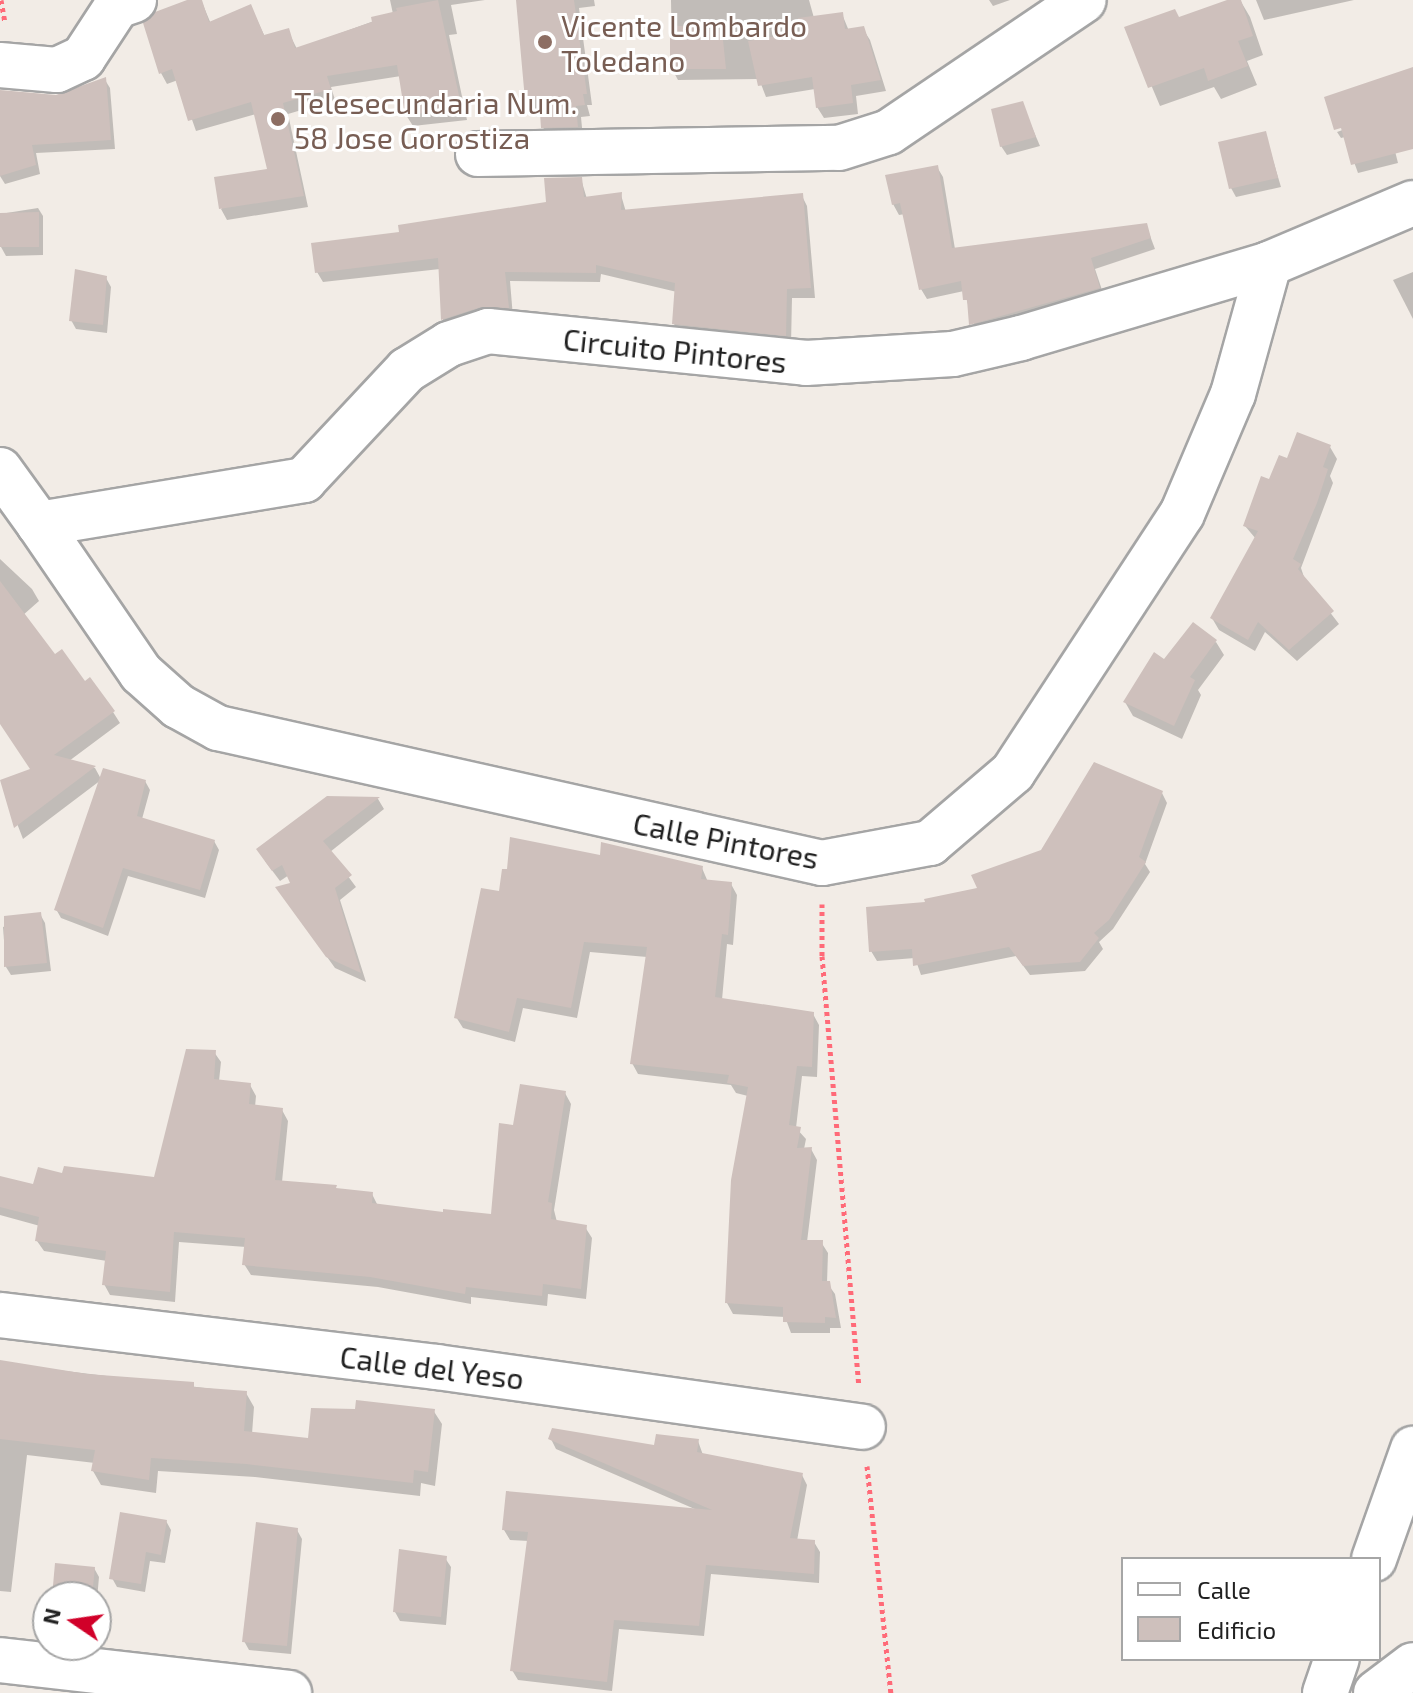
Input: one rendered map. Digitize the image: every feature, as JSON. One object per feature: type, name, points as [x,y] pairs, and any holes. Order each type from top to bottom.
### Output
[{"type":"street","points":[[0,65],[57,70],[83,58],[117,6],[134,0]]},
{"type":"street","points":[[478,154],[839,148],[889,132],[1084,0]]},
{"type":"street","name":"Circuito Pintores","points":[[39,524],[304,480],[407,370],[449,344],[488,331],[806,363],[953,354],[1021,338],[1269,264],[1413,203]]},
{"type":"street","name":"Calle Pintores","points":[[39,524],[141,673],[178,706],[218,728],[822,863],[930,843],[1013,772],[1182,514],[1233,394],[1269,264]]},
{"type":"street","points":[[0,470],[39,524]]},
{"type":"street","name":"Calle del Yeso","points":[[0,1315],[437,1367],[863,1427]]},
{"type":"street","points":[[1375,1557],[1413,1449]]},
{"type":"street","points":[[1325,1693],[1336,1661]]},
{"type":"street","points":[[1376,1693],[1413,1665]]},
{"type":"street","points":[[24,1672],[289,1693]]},
{"type":"path","points":[[822,863],[822,956],[863,1427],[891,1693]]},
{"type":"building","points":[[187,0],[202,0],[209,22],[251,4],[264,35],[289,28],[295,48],[372,22],[371,17],[397,11],[396,8],[438,0],[462,109],[405,115],[397,65],[327,76],[331,89],[283,103],[304,196],[219,209],[214,177],[267,169],[251,102],[188,121],[172,69],[159,74],[143,23],[155,12]]},
{"type":"building","points":[[516,0],[574,0],[587,94],[583,94],[585,105],[576,106],[578,127],[541,128],[539,99],[525,100]]},
{"type":"building","points":[[1227,0],[1241,0],[1253,36],[1238,41],[1248,66],[1208,81],[1204,68],[1148,88],[1124,27],[1175,9],[1179,17]]},
{"type":"building","points":[[843,12],[845,29],[864,26],[881,80],[851,85],[853,103],[816,108],[812,77],[758,86],[748,41],[801,32],[798,18]]},
{"type":"building","points":[[670,25],[722,30],[726,69],[670,69]]},
{"type":"building","points":[[1413,67],[1413,149],[1351,165],[1341,128],[1334,130],[1324,97]]},
{"type":"building","points":[[106,77],[111,140],[32,145],[36,165],[0,176],[0,90],[56,95]]},
{"type":"building","points":[[1023,101],[1036,137],[1000,147],[991,109]]},
{"type":"building","points":[[1266,131],[1278,178],[1229,189],[1218,142]]},
{"type":"building","points":[[938,165],[952,248],[1147,223],[1151,238],[1091,258],[1100,288],[969,325],[967,300],[963,300],[961,281],[919,290],[900,203],[892,205],[885,175]]},
{"type":"building","points":[[582,177],[584,197],[622,192],[621,210],[803,193],[811,288],[787,289],[786,336],[672,324],[675,283],[596,265],[596,273],[505,272],[509,308],[481,307],[441,320],[438,258],[315,273],[311,243],[399,232],[398,225],[546,202],[544,178]]},
{"type":"building","points":[[39,212],[39,247],[0,247],[0,213]]},
{"type":"building","points":[[75,269],[107,276],[103,325],[69,321]]},
{"type":"building","points":[[1297,432],[1331,445],[1323,467],[1328,469],[1317,503],[1293,559],[1301,564],[1298,569],[1334,611],[1289,650],[1258,622],[1248,640],[1210,618],[1258,531],[1243,526],[1261,476],[1269,479],[1279,455],[1287,458]]},
{"type":"building","points":[[0,581],[55,654],[62,649],[85,681],[90,677],[115,711],[54,755],[96,766],[14,828],[0,780],[30,769],[0,724]]},
{"type":"building","points":[[1193,622],[1217,640],[1190,677],[1195,680],[1174,726],[1123,702],[1154,652],[1164,659]]},
{"type":"building","points":[[1094,762],[1163,791],[1139,857],[1146,862],[1109,920],[1094,933],[1099,938],[1080,962],[1023,966],[1009,947],[913,966],[912,949],[869,952],[866,907],[925,902],[924,899],[977,888],[971,875],[1041,850]]},
{"type":"building","points":[[103,768],[146,780],[137,816],[215,840],[200,890],[123,868],[103,928],[54,910]]},
{"type":"building","points":[[327,796],[380,797],[323,841],[352,875],[335,888],[361,973],[326,957],[275,887],[290,883],[282,865],[272,871],[256,849]]},
{"type":"building","points":[[510,837],[600,855],[601,842],[703,866],[701,879],[732,882],[728,935],[722,934],[715,997],[814,1012],[812,1067],[797,1066],[789,1125],[801,1127],[797,1148],[812,1147],[801,1240],[823,1240],[822,1281],[830,1281],[836,1318],[825,1317],[825,1323],[783,1322],[783,1307],[725,1303],[731,1180],[748,1087],[727,1083],[729,1075],[630,1064],[647,947],[584,942],[571,1008],[517,998],[509,1032],[454,1018],[481,888],[499,891],[502,869],[507,869]]},
{"type":"building","points":[[41,912],[47,963],[4,967],[4,916]]},
{"type":"building","points":[[186,1049],[216,1050],[214,1079],[251,1083],[249,1104],[283,1108],[275,1180],[337,1185],[336,1188],[373,1192],[372,1203],[443,1212],[443,1209],[491,1214],[499,1123],[513,1125],[520,1084],[566,1091],[548,1202],[552,1203],[551,1219],[587,1225],[581,1289],[543,1284],[542,1296],[466,1287],[465,1294],[370,1277],[242,1265],[245,1238],[174,1232],[170,1292],[102,1285],[106,1251],[35,1241],[39,1217],[0,1207],[0,1176],[33,1184],[38,1167],[62,1173],[64,1166],[154,1177]]},
{"type":"building","points":[[0,1360],[87,1374],[194,1382],[194,1387],[247,1391],[244,1431],[308,1438],[311,1408],[355,1409],[356,1400],[435,1409],[428,1472],[414,1470],[413,1483],[246,1464],[151,1458],[149,1480],[91,1471],[95,1450],[0,1439]]},
{"type":"building","points":[[552,1428],[654,1445],[656,1434],[699,1439],[697,1452],[803,1473],[790,1538],[815,1540],[814,1574],[706,1565],[699,1626],[614,1620],[607,1682],[510,1671],[528,1532],[502,1530],[506,1491],[712,1510],[548,1439]]},
{"type":"building","points":[[120,1512],[167,1520],[161,1555],[146,1552],[141,1584],[109,1579]]},
{"type":"building","points":[[256,1522],[298,1528],[287,1646],[242,1642]]},
{"type":"building","points":[[399,1549],[447,1556],[441,1617],[393,1612]]},
{"type":"building","points":[[55,1563],[95,1567],[94,1581],[53,1581]]},
{"type":"place","name":"Vicente Lombardo Toledano","points":[[545,42]]},
{"type":"place","name":"Telesecundaria Num. 58 Jose Gorostiza","points":[[278,119]]}]
